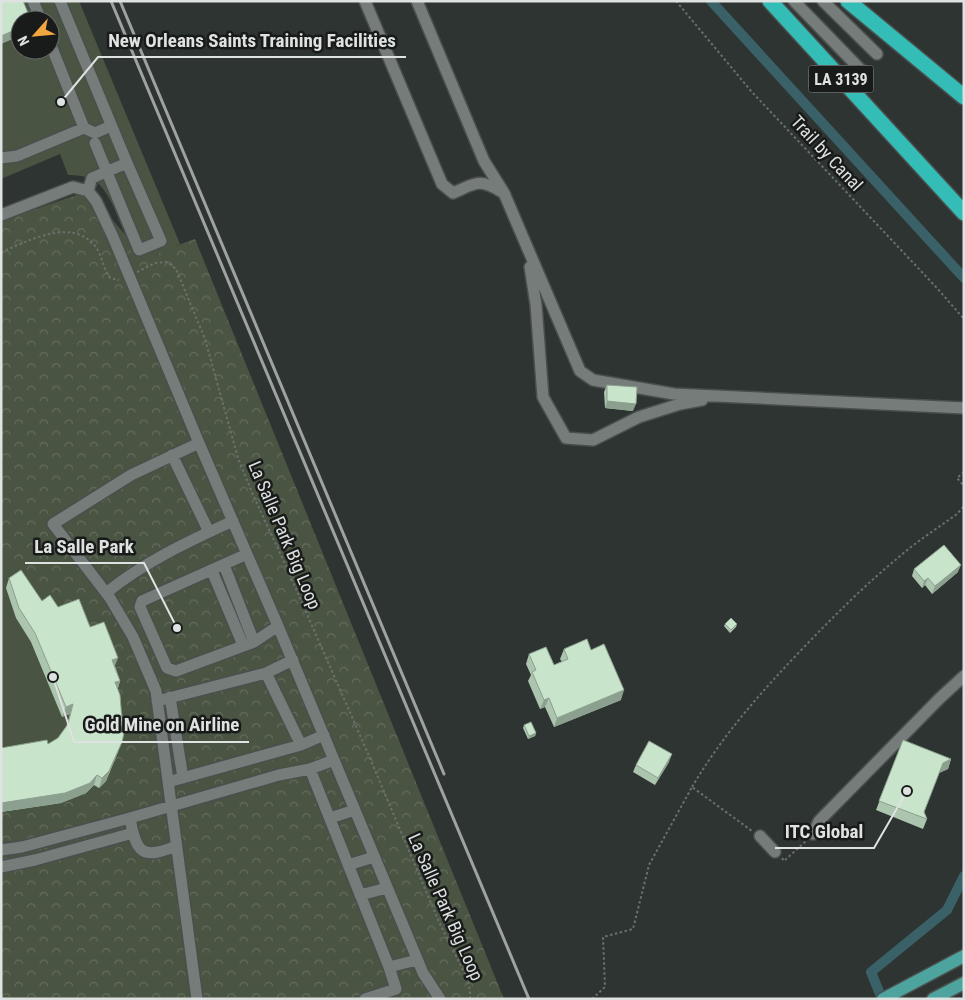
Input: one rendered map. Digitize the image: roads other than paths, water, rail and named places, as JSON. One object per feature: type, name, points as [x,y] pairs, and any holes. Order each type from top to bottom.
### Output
[{"type":"highway","name":"LA 3139","points":[[770,1],[964,213]]},
{"type":"highway","points":[[848,1],[964,97]]},
{"type":"main road","points":[[883,999],[964,956]]},
{"type":"main road","points":[[933,999],[964,983]]},
{"type":"street","points":[[60,1],[161,241],[139,250],[95,143]]},
{"type":"street","points":[[365,1],[442,184],[453,193],[475,182],[490,185],[504,193]]},
{"type":"street","points":[[417,1],[484,161],[504,193],[580,371],[592,380],[674,394],[964,408]]},
{"type":"street","points":[[794,1],[861,70]]},
{"type":"street","points":[[823,1],[877,54]]},
{"type":"street","points":[[56,60],[84,128],[95,133],[111,126]]},
{"type":"street","points":[[2,156],[17,156],[84,128]]},
{"type":"street","points":[[88,191],[92,178],[127,163]]},
{"type":"street","points":[[1,215],[73,187],[88,191],[96,201],[293,660],[417,960],[440,999]]},
{"type":"street","points":[[528,253],[536,305],[543,397],[566,438],[593,440],[640,417],[680,404],[720,396]]},
{"type":"street","points":[[197,999],[156,691],[133,637],[106,593],[53,524],[131,475],[199,443]]},
{"type":"street","points":[[172,455],[209,532]]},
{"type":"street","points":[[106,593],[142,567],[233,520]]},
{"type":"street","points":[[247,554],[142,601],[140,607],[168,668],[176,672],[248,644],[278,626]]},
{"type":"street","points":[[224,565],[243,614],[248,644]]},
{"type":"street","points":[[212,570],[231,618],[248,644]]},
{"type":"street","points":[[222,594],[233,589]]},
{"type":"street","points":[[231,618],[243,614]]},
{"type":"street","points":[[157,701],[266,673],[293,660]]},
{"type":"street","points":[[266,673],[300,745]]},
{"type":"street","points":[[813,834],[819,821],[964,676]]},
{"type":"street","points":[[170,698],[183,778]]},
{"type":"street","points":[[168,782],[300,745],[324,736]]},
{"type":"street","points":[[1,850],[22,847],[130,818],[279,775],[310,769],[334,760]]},
{"type":"street","points":[[310,769],[396,988],[365,999]]},
{"type":"street","points":[[330,818],[355,810]]},
{"type":"street","points":[[130,818],[137,845],[147,853],[158,853],[176,846]]},
{"type":"street","points":[[1,867],[35,860],[133,833]]},
{"type":"street","points":[[760,836],[775,852]]},
{"type":"street","points":[[348,864],[374,857]]},
{"type":"street","points":[[360,895],[387,888]]},
{"type":"street","points":[[389,967],[417,960]]},
{"type":"waterway","points":[[711,1],[964,278]]},
{"type":"waterway","points":[[882,999],[871,972],[947,910],[964,876]]},
{"type":"railway","points":[[111,1],[529,999]]},
{"type":"railway","points":[[120,1],[444,774]]},
{"type":"place","name":"New Orleans Saints Training Facilities","points":[[61,102]]},
{"type":"place","name":"La Salle Park","points":[[177,628]]},
{"type":"place","name":"Gold Mine on Airline","points":[[53,677]]},
{"type":"place","name":"ITC Global","points":[[907,791]]}]
